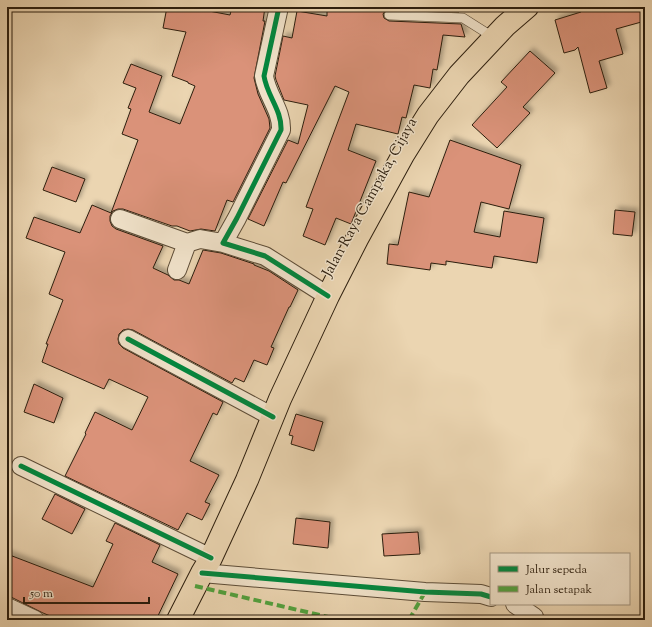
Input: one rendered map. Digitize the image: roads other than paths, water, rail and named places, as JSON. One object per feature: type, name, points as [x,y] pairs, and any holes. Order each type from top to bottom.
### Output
[{"type":"main road","name":"Jalan Raya Campaka, Cijaya","points":[[178,620],[206,566],[247,480],[280,399],[328,296],[403,154],[428,115],[459,75],[493,37],[527,7]]},
{"type":"street","points":[[222,243],[237,218],[281,130],[279,114],[266,87],[264,76],[279,7]]},
{"type":"street","points":[[120,219],[187,243],[200,239],[222,243],[265,256],[328,296]]},
{"type":"street","points":[[176,270],[187,243]]},
{"type":"street","points":[[128,339],[273,417]]},
{"type":"street","points":[[20,466],[206,566],[425,592],[481,594],[490,597]]},
{"type":"street","points":[[516,605],[536,620]]},
{"type":"street","points":[[7,607],[35,620]]},
{"type":"lane","points":[[389,15],[463,18],[493,37]]}]
